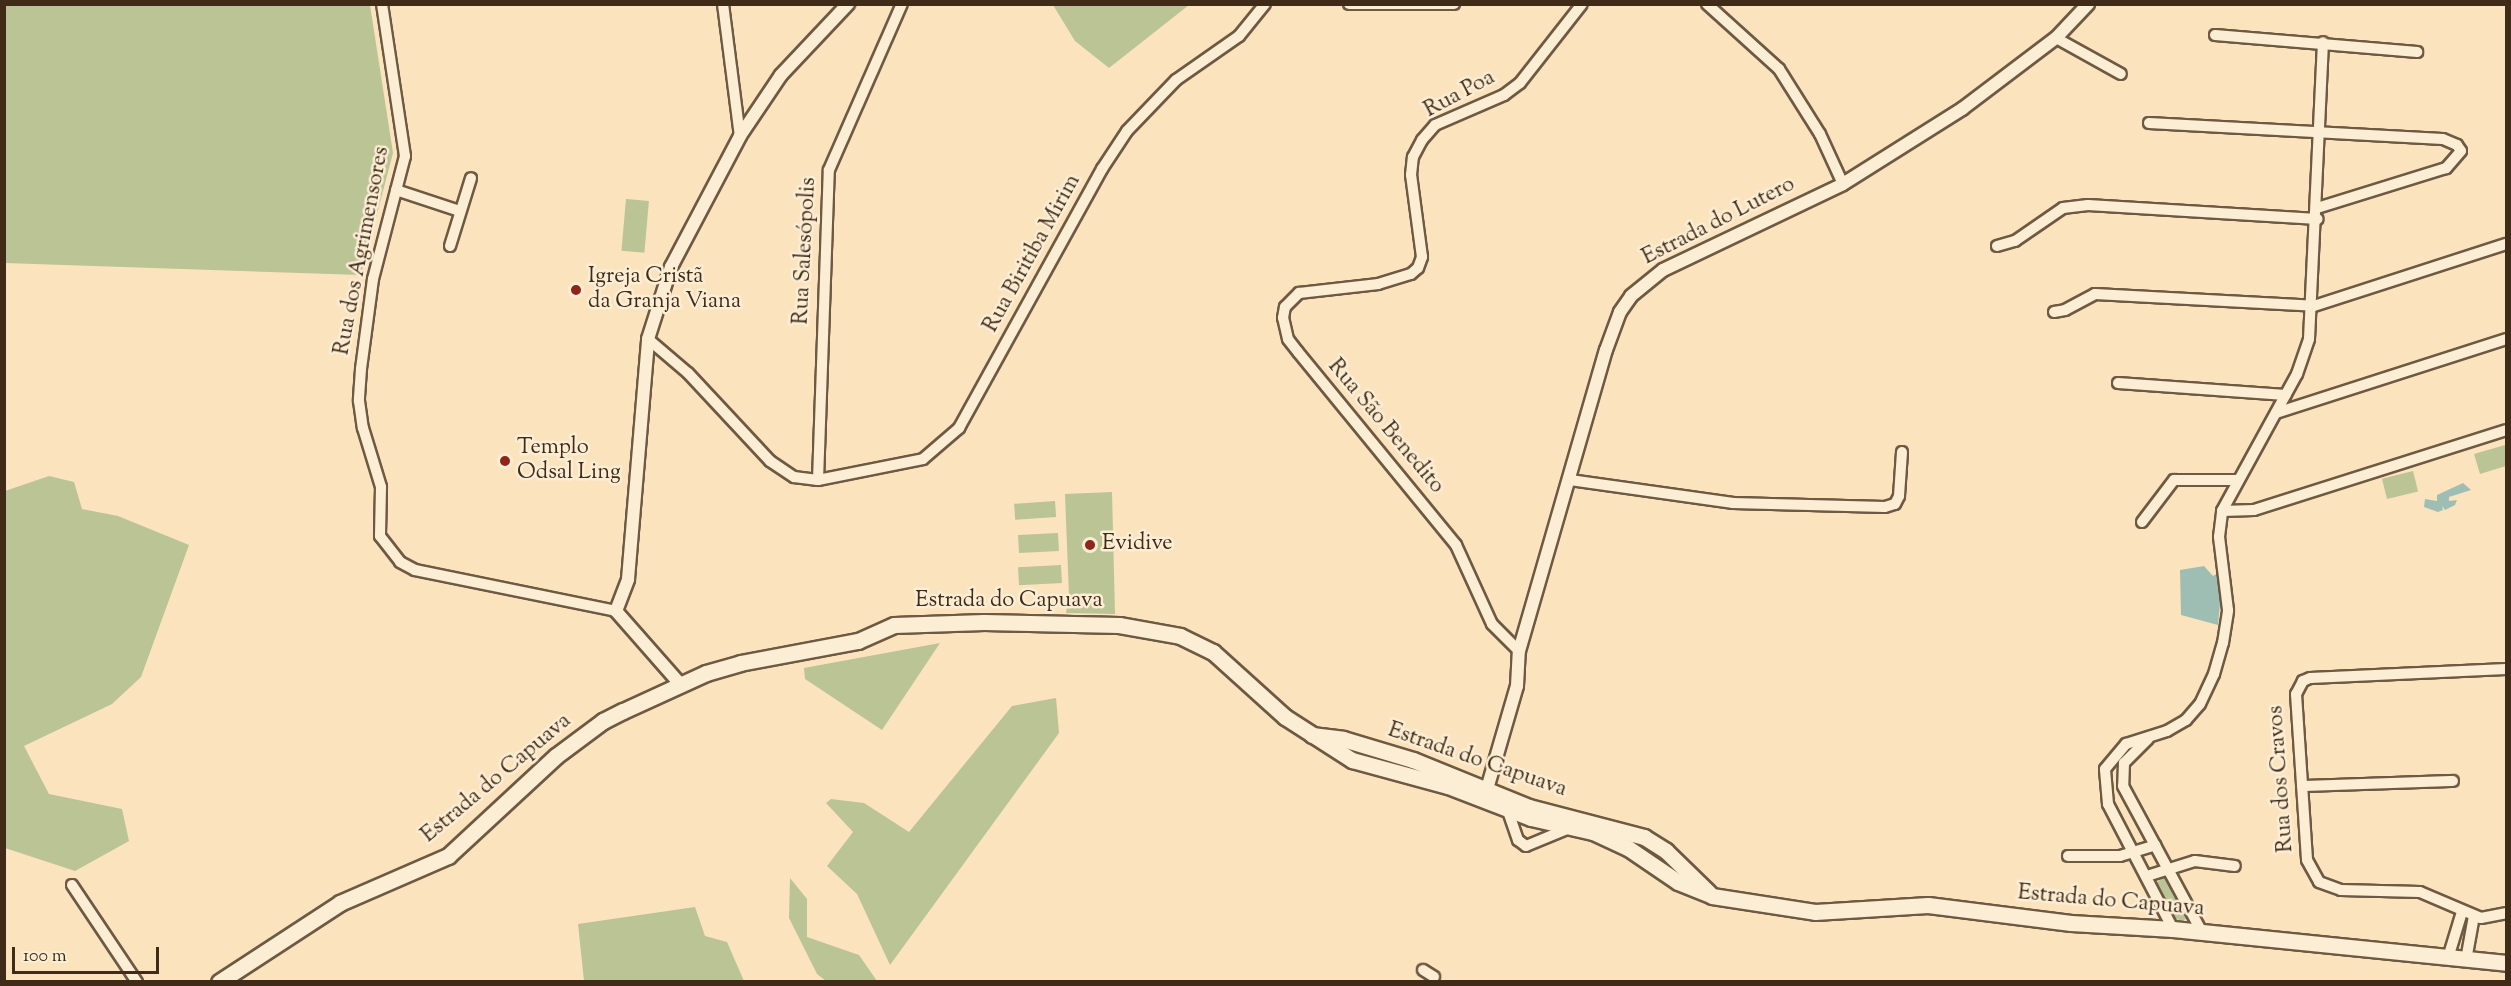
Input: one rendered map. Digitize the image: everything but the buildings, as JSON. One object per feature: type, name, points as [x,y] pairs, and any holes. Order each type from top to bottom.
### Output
[{"type":"main road","name":"Estrada do Capuava","points":[[219,981],[340,903],[448,855],[587,732],[681,685],[740,663],[858,641],[894,625],[984,622],[1119,625],[1180,636],[1198,643],[1312,735],[1361,763],[1448,786],[1508,811],[1611,839],[1678,882],[1712,896],[1815,912],[1928,905],[2071,923],[2173,929],[2506,963]]},
{"type":"main road","name":"Estrada do Capuava","points":[[1312,735],[1366,746],[1529,807],[1618,827],[1653,842],[1682,864],[1712,896]]},
{"type":"main road","points":[[1361,763],[1366,746]]},
{"type":"main road","points":[[1643,858],[1654,853],[1653,842]]},
{"type":"street","name":"Rua dos Agrimensores","points":[[382,4],[404,136],[405,156],[373,279],[359,401],[381,487],[378,526],[385,547],[415,570],[616,611]]},
{"type":"street","points":[[723,4],[740,136]]},
{"type":"street","points":[[681,685],[616,611],[628,579],[648,339],[671,267],[740,136],[781,75],[848,4]]},
{"type":"street","name":"Rua Biritiba Mirim","points":[[818,480],[923,459],[958,428],[1102,169],[1127,131],[1176,80],[1239,36],[1265,4]]},
{"type":"street","points":[[1349,4],[1454,4]]},
{"type":"street","name":"Rua Poa","points":[[1378,284],[1411,274],[1422,257],[1411,175],[1413,157],[1422,140],[1436,125],[1504,95],[1520,83],[1582,4]]},
{"type":"street","points":[[1707,4],[1779,69],[1820,134],[1843,184]]},
{"type":"street","name":"Estrada do Lutero","points":[[1483,788],[1517,686],[1516,670],[1519,651],[1606,350],[1620,312],[1631,296],[1663,270],[1843,184],[1962,109],[2056,38],[2088,4]]},
{"type":"street","name":"Rua Salesópolis","points":[[818,480],[829,170],[902,5]]},
{"type":"street","points":[[2215,35],[2323,42],[2417,52]]},
{"type":"street","points":[[2056,38],[2121,74]]},
{"type":"street","points":[[2173,929],[2108,804],[2105,770],[2126,744],[2150,737],[2186,720],[2214,674],[2228,610],[2219,537],[2222,512],[2237,480],[2286,395],[2304,357],[2314,306],[2323,42]]},
{"type":"street","points":[[1997,246],[2015,241],[2063,208],[2088,205],[2317,213],[2446,168],[2461,151],[2457,145],[2443,140],[2320,131],[2149,123]]},
{"type":"street","points":[[450,246],[471,178]]},
{"type":"street","points":[[396,190],[460,211]]},
{"type":"street","points":[[2054,312],[2065,310],[2095,294],[2314,306],[2506,244]]},
{"type":"street","name":"Rua São Benedito","points":[[1378,284],[1299,293],[1285,307],[1288,339],[1456,544],[1492,624],[1519,651]]},
{"type":"street","points":[[648,339],[688,373],[781,471],[794,477],[818,480]]},
{"type":"street","points":[[2276,413],[2506,339]]},
{"type":"street","points":[[2118,383],[2286,395]]},
{"type":"street","points":[[2222,512],[2254,510],[2506,430]]},
{"type":"street","points":[[1570,480],[1733,503],[1885,507],[1894,504],[1899,495],[1902,452]]},
{"type":"street","points":[[2142,522],[2174,480],[2237,480]]},
{"type":"street","name":"Rua dos Cravos","points":[[2506,669],[2310,678],[2303,681],[2296,694],[2307,860],[2319,882],[2341,890],[2420,892],[2474,916],[2506,913]]},
{"type":"street","points":[[2150,737],[2130,753],[2121,774],[2129,803],[2202,932]]},
{"type":"street","points":[[2302,786],[2453,781]]},
{"type":"street","points":[[1508,811],[1518,840],[1531,847],[1573,827]]},
{"type":"street","points":[[2126,836],[2144,828]]},
{"type":"street","points":[[2068,856],[2111,858],[2135,854],[2154,844]]},
{"type":"street","points":[[2147,876],[2195,861],[2235,866]]},
{"type":"street","points":[[72,885],[137,981]]},
{"type":"street","points":[[2448,958],[2462,912]]},
{"type":"street","points":[[2466,960],[2474,916]]},
{"type":"street","points":[[1423,970],[1434,977]]},
{"type":"green space","points":[[5,4],[370,5],[393,153],[361,275],[5,263]]},
{"type":"green space","points":[[1053,5],[1189,5],[1109,68],[1075,41]]},
{"type":"green space","points":[[626,199],[649,201],[644,253],[621,251]]},
{"type":"green space","points":[[2505,445],[2506,466],[2480,474],[2474,454]]},
{"type":"green space","points":[[2413,471],[2418,491],[2387,499],[2382,479]]},
{"type":"green space","points":[[49,476],[74,482],[82,509],[118,516],[189,545],[141,677],[112,704],[24,746],[49,794],[122,809],[129,841],[75,871],[5,848],[5,491]]},
{"type":"green space","name":"Evidive","points":[[1112,492],[1115,614],[1066,613],[1069,596],[1065,494]]},
{"type":"green space","points":[[1055,501],[1056,517],[1015,520],[1014,504]]},
{"type":"green space","points":[[1058,533],[1059,551],[1019,553],[1018,535]]},
{"type":"green space","points":[[1061,565],[1062,583],[1019,585],[1018,567]]},
{"type":"green space","points":[[940,643],[882,730],[805,679],[804,668]]},
{"type":"green space","points":[[1056,698],[1059,733],[890,965],[857,894],[827,866],[853,832],[826,803],[831,799],[864,803],[909,832],[1012,706]]},
{"type":"green space","points":[[2164,877],[2188,917],[2183,921],[2176,919],[2156,883]]},
{"type":"green space","points":[[790,878],[807,899],[807,937],[859,955],[877,981],[826,981],[817,974],[789,918]]},
{"type":"green space","points":[[695,907],[705,936],[727,942],[744,981],[584,981],[578,924]]},
{"type":"water","points":[[2463,483],[2471,490],[2449,497],[2449,501],[2457,500],[2455,505],[2445,510],[2442,506],[2443,510],[2438,512],[2424,507],[2425,499],[2437,501],[2437,495]]},
{"type":"water","points":[[2204,566],[2213,576],[2223,570],[2218,625],[2181,615],[2180,570]]},
{"type":"place","name":"Igreja Cristã da Granja Viana","points":[[576,290]]},
{"type":"place","name":"Templo Odsal Ling","points":[[505,461]]},
{"type":"place","name":"Evidive","points":[[1090,545]]}]
